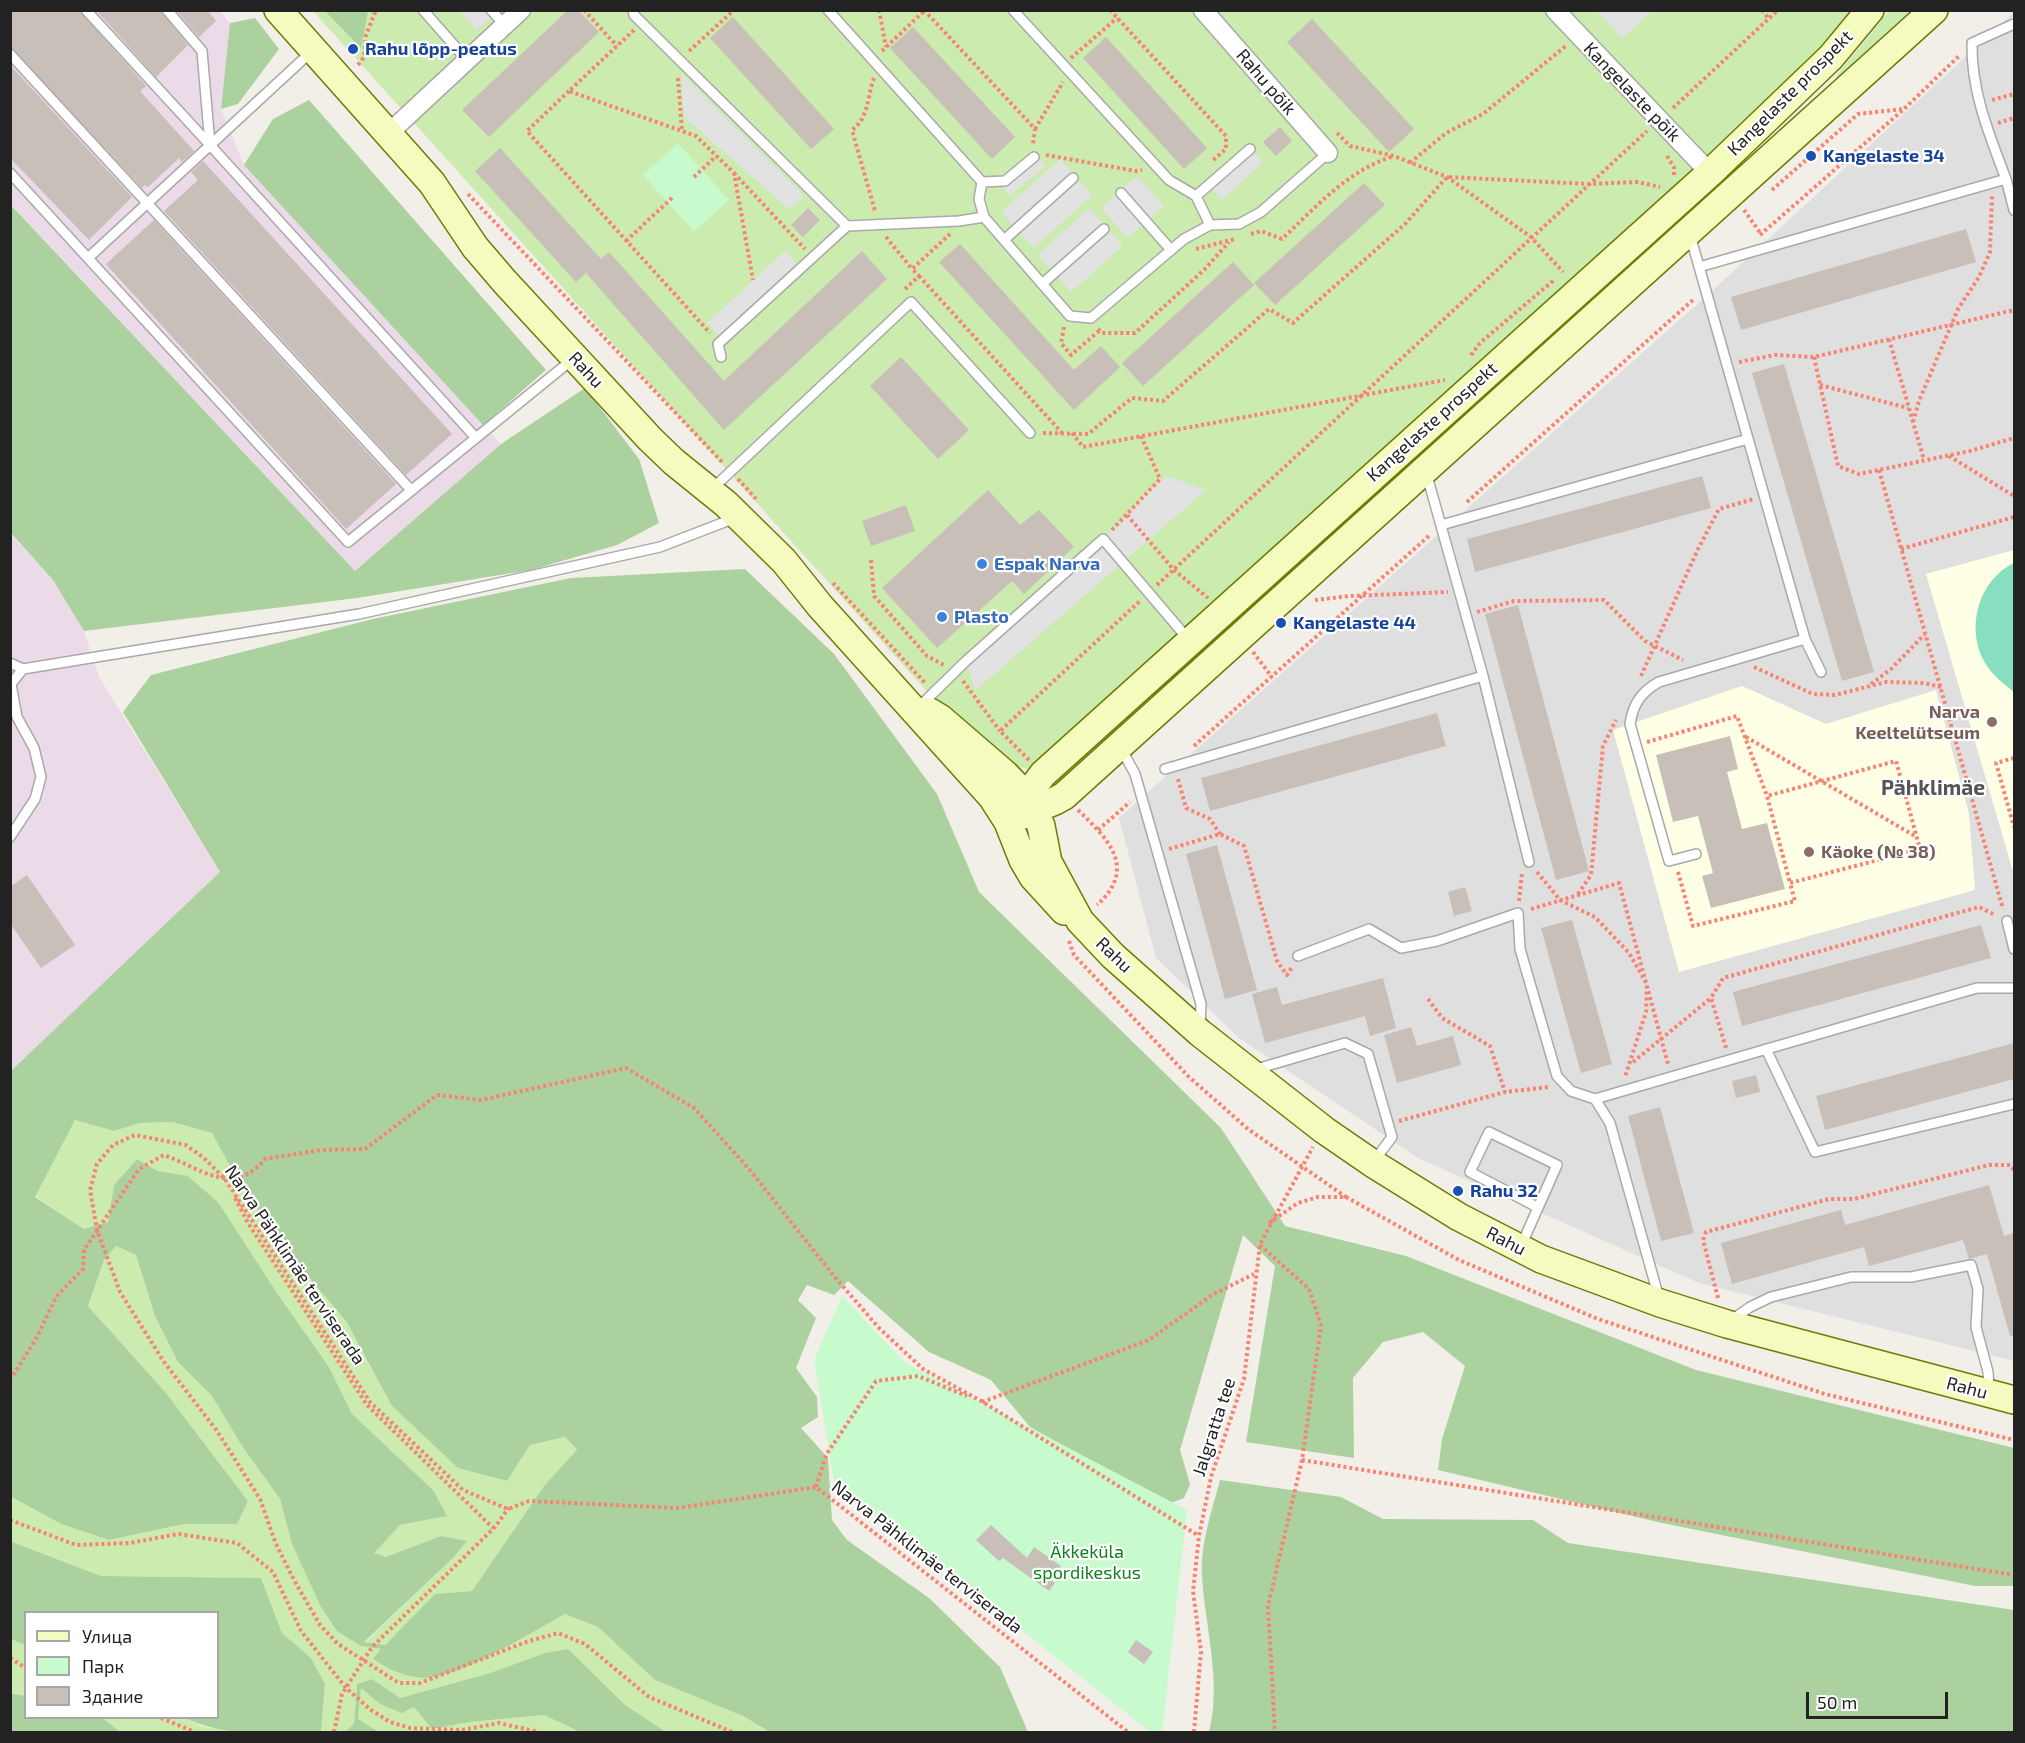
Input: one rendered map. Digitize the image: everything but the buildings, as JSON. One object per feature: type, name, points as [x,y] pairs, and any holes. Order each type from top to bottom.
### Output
[{"type":"main road","name":"Rahu","points":[[278,10],[390,132],[432,183],[475,247],[574,358],[674,462],[711,491],[750,510],[784,561],[820,606],[992,797],[1008,822],[1023,860],[1049,898],[1080,921],[1113,956],[1247,1072],[1372,1163],[1459,1217],[1541,1259],[1660,1303],[1727,1324],[2002,1397]]},
{"type":"main road","name":"Kangelaste prospekt","points":[[1018,845],[1029,805],[1043,774],[1710,172],[1831,57],[1870,10]]},
{"type":"main road","name":"Kangelaste prospekt","points":[[1064,796],[1934,10]]},
{"type":"main road","name":"Rahu","points":[[915,711],[930,712],[940,718],[1005,774],[1029,805],[1041,826],[1044,849],[1080,921]]},
{"type":"main road","points":[[1005,774],[1025,778],[1043,774]]},
{"type":"main road","points":[[992,797],[1004,805],[1029,805],[1053,803],[1064,796]]},
{"type":"main road","points":[[1056,876],[1052,858],[1054,827],[1064,796]]},
{"type":"street","points":[[390,132],[521,10]]},
{"type":"street","name":"Rahu põik","points":[[1203,10],[1328,153]]},
{"type":"street","name":"Kangelaste põik","points":[[1555,10],[1710,172]]},
{"type":"lane","points":[[86,10],[476,438]]},
{"type":"lane","points":[[167,10],[202,51],[210,145]]},
{"type":"lane","points":[[423,10],[467,60]]},
{"type":"lane","points":[[491,10],[505,25]]},
{"type":"lane","points":[[633,10],[634,15],[847,226]]},
{"type":"lane","points":[[828,10],[982,182]]},
{"type":"lane","points":[[1013,10],[1156,167],[1169,180],[1196,196],[1210,225]]},
{"type":"lane","points":[[2014,24],[1972,43],[1972,69],[1980,103],[2006,178],[2014,210]]},
{"type":"lane","points":[[88,258],[314,50]]},
{"type":"lane","points":[[10,54],[411,490]]},
{"type":"lane","points":[[1196,196],[1250,148]]},
{"type":"lane","points":[[982,182],[979,199],[984,217],[1070,316],[1091,318],[1184,239],[1210,225],[1239,224],[1261,212],[1328,153]]},
{"type":"lane","points":[[982,182],[1005,181],[1029,154]]},
{"type":"lane","points":[[10,173],[348,542],[574,358]]},
{"type":"lane","points":[[1004,240],[1073,178]]},
{"type":"lane","points":[[1699,267],[2006,178]]},
{"type":"lane","points":[[1120,193],[1171,250]]},
{"type":"lane","points":[[721,357],[718,344],[847,226],[959,221],[984,217]]},
{"type":"lane","points":[[1042,284],[1104,229]]},
{"type":"lane","points":[[1690,232],[1805,639],[1821,672]]},
{"type":"lane","points":[[711,491],[730,470],[911,302],[1030,433]]},
{"type":"lane","points":[[1441,525],[1748,439]]},
{"type":"lane","points":[[1425,470],[1483,676],[1529,862]]},
{"type":"lane","points":[[10,663],[23,669],[359,614],[660,547],[750,510]]},
{"type":"lane","points":[[915,711],[1103,539],[1190,641]]},
{"type":"lane","points":[[1696,854],[1669,861],[1630,724],[1632,710],[1638,698],[1659,682],[1805,639]]},
{"type":"lane","points":[[10,837],[35,799],[41,777],[34,748],[17,717],[11,684],[23,669]]},
{"type":"lane","points":[[1165,769],[1483,676]]},
{"type":"lane","points":[[1120,745],[1135,774],[1141,793],[1201,1004],[1200,1033]]},
{"type":"lane","points":[[1298,956],[1369,929],[1401,948],[1437,941],[1518,913],[1520,949],[1557,1076],[1571,1091],[1595,1099],[1977,988],[2014,988]]},
{"type":"lane","points":[[2007,921],[2014,950]]},
{"type":"lane","points":[[1247,1072],[1345,1043],[1368,1054],[1392,1137],[1372,1163]]},
{"type":"lane","points":[[1766,1049],[1815,1152],[2014,1104]]},
{"type":"lane","points":[[1595,1099],[1610,1123],[1660,1303]]},
{"type":"lane","points":[[1521,1248],[1557,1165],[1489,1132],[1470,1172],[1537,1207]]},
{"type":"lane","points":[[1727,1324],[1750,1307],[1771,1297],[1851,1277],[1911,1277],[1971,1265],[1978,1289],[1976,1327],[1988,1372],[2002,1397]]},
{"type":"path","points":[[358,64],[364,57],[366,35],[374,16],[374,10]]},
{"type":"path","points":[[584,10],[617,46]]},
{"type":"path","points":[[688,51],[734,10]]},
{"type":"path","points":[[879,10],[886,47]]},
{"type":"path","points":[[1110,10],[1226,136],[1226,149],[1210,163]]},
{"type":"path","points":[[1762,10],[1769,19]]},
{"type":"path","points":[[867,213],[876,214],[852,130],[861,124],[866,112],[875,63],[886,47],[924,11],[1035,129]]},
{"type":"path","points":[[1062,66],[1117,18]]},
{"type":"path","points":[[629,23],[643,38]]},
{"type":"path","points":[[634,30],[527,131],[718,344]]},
{"type":"path","points":[[1560,36],[1576,53]]},
{"type":"path","points":[[680,43],[697,59]]},
{"type":"path","points":[[1741,255],[1761,234],[1904,109],[1972,43]]},
{"type":"path","points":[[1410,163],[1446,133],[1482,114],[1568,44]]},
{"type":"path","points":[[354,60],[366,73]]},
{"type":"path","points":[[677,71],[682,131]]},
{"type":"path","points":[[1070,75],[1062,82],[1035,129],[1029,154],[1043,154],[1136,171],[1156,167]]},
{"type":"path","points":[[568,91],[696,136],[734,173],[812,257]]},
{"type":"path","points":[[1980,103],[2014,94]]},
{"type":"path","points":[[1762,196],[1781,183],[1858,114],[1904,109]]},
{"type":"path","points":[[1640,122],[1654,140]]},
{"type":"path","points":[[1334,130],[1350,146],[1394,156],[1447,177],[1531,237],[1563,272]]},
{"type":"path","points":[[1661,149],[1674,166],[1674,180]]},
{"type":"path","points":[[694,177],[716,156]]},
{"type":"path","points":[[1231,241],[1261,231],[1282,239],[1337,188],[1371,163],[1394,156]]},
{"type":"path","points":[[734,173],[753,280]]},
{"type":"path","points":[[1447,177],[1589,184],[1638,182],[1668,189]]},
{"type":"path","points":[[1030,433],[1088,434],[1132,398],[1163,401],[1269,309],[1293,323],[1405,224],[1447,177]]},
{"type":"path","points":[[1913,422],[1919,401],[1952,324],[1990,252],[1991,198],[1995,182]]},
{"type":"path","points":[[467,193],[730,470],[750,510]]},
{"type":"path","points":[[626,240],[674,196]]},
{"type":"path","points":[[1753,203],[1744,209],[1761,234]]},
{"type":"path","points":[[912,269],[951,233],[959,221]]},
{"type":"path","points":[[1091,318],[1102,333],[1135,333],[1205,269],[1231,241],[1239,224]]},
{"type":"path","points":[[884,234],[912,269],[1062,433]]},
{"type":"path","points":[[1467,360],[1480,343],[1571,267]]},
{"type":"path","points":[[911,302],[904,290],[919,276]]},
{"type":"path","points":[[1191,748],[1706,289]]},
{"type":"path","points":[[1727,365],[1774,355],[1814,357],[2014,310]]},
{"type":"path","points":[[1889,339],[1924,460]]},
{"type":"path","points":[[1814,357],[1838,466],[1858,474],[2014,438]]},
{"type":"path","points":[[1072,433],[1083,447],[1455,378]]},
{"type":"path","points":[[1820,385],[1909,408]]},
{"type":"path","points":[[1103,539],[1160,478],[1141,436]]},
{"type":"path","points":[[1948,455],[2014,496]]},
{"type":"path","points":[[1879,470],[2007,921]]},
{"type":"path","points":[[1638,698],[1640,678],[1698,549],[1719,509],[1764,495]]},
{"type":"path","points":[[1126,515],[1174,570],[1221,613]]},
{"type":"path","points":[[1901,549],[2014,517]]},
{"type":"path","points":[[871,560],[874,596],[927,656],[955,672],[1000,731],[994,731]]},
{"type":"path","points":[[829,578],[934,693]]},
{"type":"path","points":[[1307,603],[1363,595],[1460,592]]},
{"type":"path","points":[[1466,616],[1514,601],[1604,600],[1645,641],[1676,658],[1706,667]]},
{"type":"path","points":[[1868,687],[1891,669],[1925,634]]},
{"type":"path","points":[[1241,637],[1272,677]]},
{"type":"path","points":[[1737,659],[1813,694],[1835,695],[1886,682],[1924,683],[1941,687]]},
{"type":"path","points":[[1578,895],[1591,875],[1603,746],[1615,720],[1632,710]]},
{"type":"path","points":[[1636,745],[1737,716],[1767,796],[1795,901],[1693,926],[1675,860]]},
{"type":"path","points":[[1744,736],[1916,836]]},
{"type":"path","points":[[2014,758],[1996,763],[2014,828]]},
{"type":"path","points":[[1767,796],[1896,761],[1920,849],[1790,883]]},
{"type":"path","points":[[1175,766],[1186,808],[1210,819],[1220,834],[1244,846],[1277,961],[1287,975],[1298,956]]},
{"type":"path","points":[[1098,830],[1141,793]]},
{"type":"path","points":[[1157,852],[1220,834]]},
{"type":"path","points":[[1613,1094],[1632,1064],[1646,1012],[1647,984],[1629,952],[1595,917],[1560,900],[1529,862],[1521,874],[1518,913],[1560,900],[1619,883],[1647,984],[1672,1076]]},
{"type":"path","points":[[1632,1064],[1711,998],[1723,978],[1979,907],[2007,921]]},
{"type":"path","points":[[1711,998],[1729,1060]]},
{"type":"path","points":[[1428,999],[1442,1018],[1490,1046],[1504,1092]]},
{"type":"path","points":[[10,1380],[36,1339],[56,1297],[84,1269],[84,1250],[97,1230],[139,1169],[164,1155],[184,1162],[212,1178],[225,1179],[254,1173],[265,1159],[321,1150],[365,1149],[437,1095],[481,1100],[626,1068],[693,1108],[749,1169],[834,1276],[879,1328],[923,1369],[982,1402],[1199,1536]]},
{"type":"path","points":[[1387,1125],[1504,1092],[1565,1085]]},
{"type":"path","name":"Jalgratta tee","points":[[1194,1732],[1201,1652],[1193,1592],[1199,1536],[1211,1477],[1244,1379],[1254,1274],[1260,1244],[1269,1223],[1324,1130]]},
{"type":"path","name":"Narva Pähklimäe terviserada","points":[[732,1732],[649,1697],[585,1644],[558,1633],[526,1642],[420,1683],[399,1683],[338,1644],[320,1625],[276,1544],[260,1499],[217,1431],[164,1362],[120,1292],[97,1230],[90,1190],[97,1164],[113,1145],[135,1135],[186,1145],[225,1179],[370,1402],[463,1490],[508,1509],[529,1501],[678,1509],[816,1487],[1128,1732]]},
{"type":"path","points":[[1718,1298],[1703,1240],[1706,1232],[1829,1199],[1854,1199],[1989,1165],[2010,1165],[2014,1170]]},
{"type":"path","points":[[225,1179],[248,1223],[367,1405],[494,1528]]},
{"type":"path","points":[[1269,1223],[1298,1203],[1318,1197],[1346,1197],[1460,1260],[1598,1319],[1825,1394],[2014,1440]]},
{"type":"path","points":[[1260,1244],[1309,1289],[1321,1325],[1302,1460],[1268,1606],[1275,1732]]},
{"type":"path","points":[[816,1487],[826,1455],[876,1381],[918,1376],[982,1402],[1149,1340],[1212,1295],[1254,1274]]},
{"type":"path","points":[[1302,1460],[2014,1575]]},
{"type":"path","points":[[334,1732],[342,1694],[372,1647],[494,1528],[508,1509]]},
{"type":"path","points":[[10,1520],[76,1545],[130,1543],[178,1534],[237,1543],[273,1572],[301,1631],[346,1688],[370,1710],[390,1722],[410,1728],[462,1730],[499,1723],[539,1732]]},
{"type":"path","points":[[10,1658],[24,1667]]},
{"type":"path","points":[[163,1719],[195,1732]]},
{"type":"shaded area","points":[[11,11],[220,11],[230,23],[221,109],[244,165],[501,444],[355,571],[11,204]]},
{"type":"shaded area","points":[[459,11],[498,11],[477,30]]},
{"type":"shaded area","points":[[1597,11],[1652,11],[1622,38]]},
{"type":"shaded area","points":[[2014,12],[2014,1361],[1699,1283],[1418,1158],[1239,1038],[1156,958],[1119,818],[1712,291]]},
{"type":"shaded area","points":[[681,73],[804,196],[789,209],[684,117]]},
{"type":"shaded area","points":[[1248,146],[1263,162],[1222,200],[1207,184]]},
{"type":"shaded area","points":[[1035,154],[1045,166],[1010,196],[1000,184]]},
{"type":"shaded area","points":[[1060,159],[1092,195],[1034,248],[1001,212]]},
{"type":"shaded area","points":[[1137,176],[1164,206],[1128,238],[1101,208]]},
{"type":"shaded area","points":[[1089,208],[1123,246],[1071,292],[1038,255]]},
{"type":"shaded area","points":[[785,251],[796,264],[719,336],[707,323]]},
{"type":"shaded area","points":[[1166,476],[1206,490],[975,691],[966,661],[1103,539]]},
{"type":"shaded area","points":[[10,533],[53,580],[84,631],[99,677],[220,872],[10,1075]]},
{"type":"shaded area","name":"Narva Keeltelütseum","points":[[2014,550],[2014,875],[1926,574]]},
{"type":"shaded area","name":"Käoke (№ 38)","points":[[1742,686],[1826,724],[1936,690],[1969,814],[1975,890],[1679,972],[1613,730]]},
{"type":"green space","points":[[313,11],[1863,11],[1778,108],[1028,769],[999,762],[958,726]]},
{"type":"green space","points":[[325,11],[368,11],[361,48]]},
{"type":"green space","points":[[1889,11],[1918,11],[1841,79],[1836,76]]},
{"type":"green space","points":[[255,18],[279,49],[238,104],[221,109],[230,23]]},
{"type":"green space","points":[[309,100],[546,370],[483,425],[244,165],[273,119]]},
{"type":"green space","points":[[678,143],[729,200],[694,232],[643,175]]},
{"type":"green space","points":[[10,204],[355,571],[501,444],[585,388],[639,459],[659,523],[617,545],[531,570],[357,598],[84,631],[53,580],[11,533]]},
{"type":"green space","points":[[2014,563],[2014,692],[1994,675],[1985,663],[1979,650],[1976,621],[1978,607],[1991,581]]},
{"type":"green space","points":[[745,569],[834,654],[937,794],[979,892],[1221,1128],[1285,1226],[1406,1256],[1696,1370],[2014,1448],[2014,1586],[1975,1586],[1662,1523],[1438,1470],[1442,1439],[1465,1366],[1423,1332],[1383,1342],[1353,1378],[1354,1458],[1246,1442],[1275,1266],[1243,1235],[1180,1450],[1190,1484],[1184,1498],[1168,1504],[1030,1427],[991,1380],[929,1352],[848,1281],[834,1295],[807,1285],[798,1300],[816,1318],[796,1368],[817,1397],[818,1417],[801,1428],[828,1458],[832,1520],[847,1540],[929,1598],[1000,1667],[1028,1732],[770,1732],[743,1716],[655,1680],[598,1627],[565,1614],[520,1640],[454,1672],[422,1678],[404,1675],[388,1668],[373,1659],[381,1649],[361,1646],[337,1631],[320,1605],[292,1544],[280,1499],[242,1446],[212,1396],[178,1362],[155,1316],[136,1255],[116,1246],[104,1260],[88,1306],[166,1393],[248,1501],[237,1524],[184,1524],[109,1540],[61,1524],[11,1497],[11,1071],[220,872],[123,712],[151,675],[373,619],[571,578]],"holes":[[[75,1120],[114,1131],[140,1123],[172,1122],[212,1133],[238,1181],[288,1253],[346,1321],[392,1406],[458,1468],[507,1481],[530,1445],[565,1437],[577,1450],[544,1486],[472,1591],[435,1594],[385,1645],[364,1642],[453,1558],[467,1541],[441,1536],[386,1557],[374,1553],[400,1525],[447,1516],[434,1491],[352,1414],[329,1367],[277,1293],[218,1202],[188,1176],[158,1171],[137,1159],[114,1185],[108,1222],[84,1229],[35,1197]]]},
{"type":"green space","points":[[75,1120],[114,1131],[140,1123],[172,1122],[212,1133],[238,1181],[288,1253],[346,1321],[392,1406],[458,1468],[507,1481],[530,1445],[565,1437],[577,1451],[544,1486],[472,1591],[435,1594],[385,1645],[364,1643],[453,1558],[466,1542],[441,1536],[386,1557],[373,1553],[400,1525],[447,1516],[434,1491],[352,1414],[329,1367],[277,1293],[218,1202],[188,1176],[158,1171],[137,1159],[114,1185],[108,1222],[84,1229],[35,1196]]},
{"type":"green space","points":[[116,1246],[136,1255],[155,1316],[178,1362],[212,1396],[242,1446],[280,1499],[292,1544],[338,1631],[361,1646],[382,1649],[373,1660],[438,1677],[480,1659],[565,1614],[598,1627],[655,1680],[743,1716],[770,1732],[666,1732],[625,1705],[567,1649],[545,1653],[490,1673],[400,1698],[372,1679],[357,1684],[354,1723],[346,1732],[321,1732],[325,1684],[311,1658],[282,1633],[261,1578],[101,1576],[11,1541],[10,1497],[61,1524],[109,1540],[184,1524],[237,1524],[248,1501],[166,1393],[88,1306],[104,1260]]},
{"type":"green space","name":"Äkkeküla spordikeskus","points":[[842,1296],[904,1362],[1187,1510],[1162,1732],[1150,1732],[834,1481],[814,1360]]},
{"type":"green space","points":[[1220,1480],[1341,1497],[1383,1519],[1533,1520],[1568,1543],[2014,1610],[2014,1732],[1209,1732],[1214,1694],[1202,1564],[1207,1528]]},
{"type":"green space","points":[[10,1541],[101,1576],[261,1578],[282,1633],[311,1658],[325,1684],[321,1732],[251,1733],[217,1729],[188,1719],[219,1719],[219,1611],[24,1611],[24,1645],[11,1639]]},
{"type":"green space","points":[[11,1639],[24,1645],[24,1696],[11,1693]]},
{"type":"green space","points":[[568,1649],[625,1705],[666,1732],[580,1732],[544,1715],[469,1722],[432,1729],[414,1707],[402,1713],[380,1704],[361,1688],[358,1719],[379,1732],[346,1732],[354,1723],[357,1684],[372,1679],[400,1698],[490,1673],[545,1653]]},
{"type":"green space","points":[[361,1687],[380,1704],[414,1707],[433,1729],[469,1722],[544,1715],[580,1732],[379,1732],[358,1719]]},
{"type":"green space","points":[[10,1693],[24,1696],[24,1719],[104,1719],[120,1732],[11,1732]]},
{"type":"green space","points":[[104,1719],[187,1719],[204,1727],[244,1732],[120,1732]]},
{"type":"place","name":"Rahu lõpp-peatus","points":[[353,49]]},
{"type":"place","name":"Kangelaste 34","points":[[1811,156]]},
{"type":"place","name":"Espak Narva","points":[[982,564]]},
{"type":"place","name":"Plasto","points":[[942,617]]},
{"type":"place","name":"Kangelaste 44","points":[[1281,623]]},
{"type":"place","name":"Narva Keeltelütseum","points":[[1992,722]]},
{"type":"place","name":"Käoke (№ 38)","points":[[1809,852]]},
{"type":"place","name":"Rahu 32","points":[[1458,1191]]},
{"type":"district","name":"Pähklimäe","points":[[1933,788]]}]
